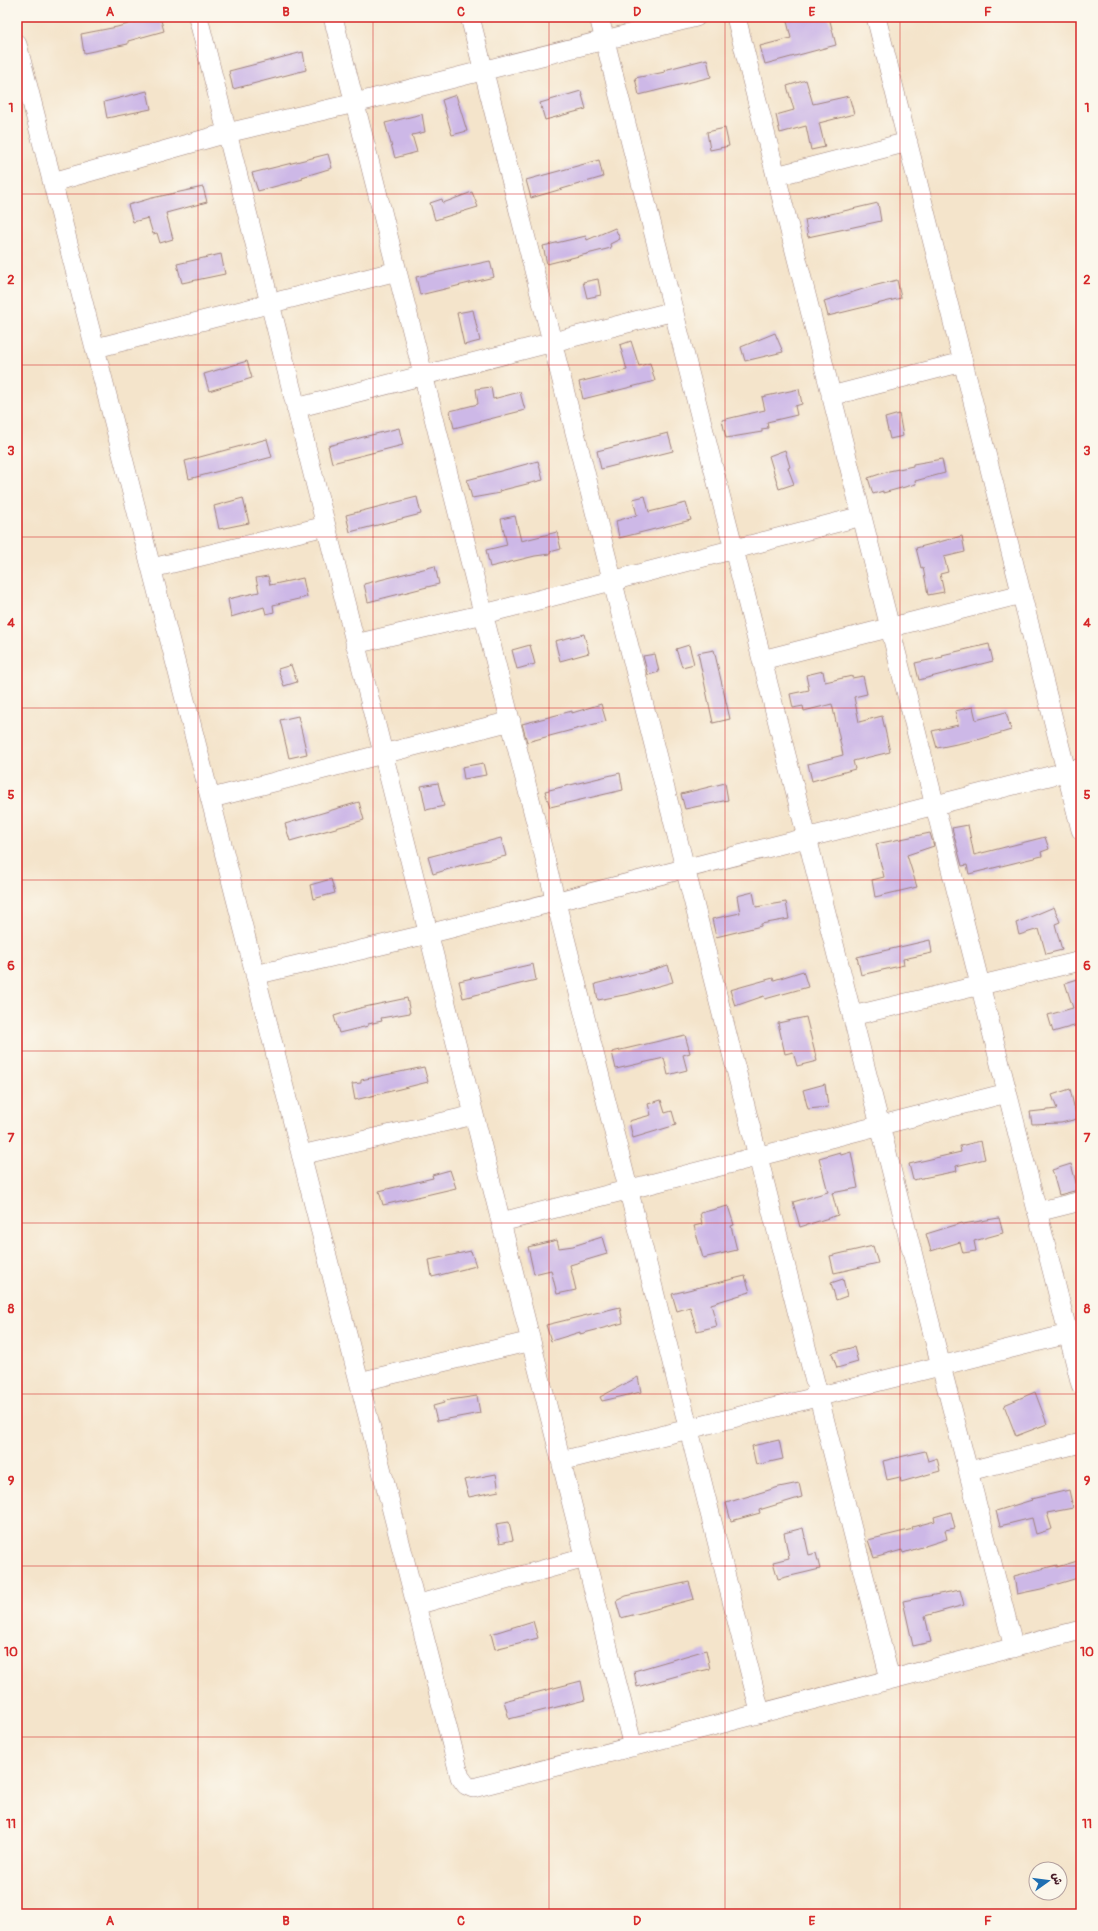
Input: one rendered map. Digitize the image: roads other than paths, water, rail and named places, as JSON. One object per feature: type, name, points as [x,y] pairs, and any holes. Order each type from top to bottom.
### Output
[{"type":"street","points":[[198,17],[633,1747]]},
{"type":"street","points":[[333,17],[760,1712]]},
{"type":"street","points":[[470,17],[890,1679]]},
{"type":"street","points":[[600,17],[852,1016],[1014,1648]]},
{"type":"street","points":[[53,182],[227,133],[355,103],[696,17]]},
{"type":"street","points":[[736,17],[1081,1385]]},
{"type":"street","points":[[876,17],[1022,594],[1074,770],[1081,830]]},
{"type":"street","points":[[17,44],[212,798],[254,975],[460,1777],[466,1785],[473,1788],[633,1747],[760,1712],[1081,1630]]},
{"type":"street","points":[[776,176],[908,142]]},
{"type":"street","points":[[96,348],[397,271]]},
{"type":"street","points":[[296,408],[674,311]]},
{"type":"street","points":[[831,396],[963,362]]},
{"type":"street","points":[[355,644],[484,614],[862,516]]},
{"type":"street","points":[[152,568],[326,526]]},
{"type":"street","points":[[762,660],[1022,594]]},
{"type":"street","points":[[212,798],[511,721]]},
{"type":"street","points":[[254,975],[428,934],[1074,770]]},
{"type":"street","points":[[852,1016],[1081,961]]},
{"type":"street","points":[[501,1222],[1007,1093]]},
{"type":"street","points":[[301,1155],[474,1115]]},
{"type":"street","points":[[1037,1212],[1081,1201]]},
{"type":"street","points":[[561,1461],[1068,1334]]},
{"type":"street","points":[[359,1382],[531,1341]]},
{"type":"street","points":[[969,1471],[1081,1443]]},
{"type":"street","points":[[416,1605],[585,1558]]}]
